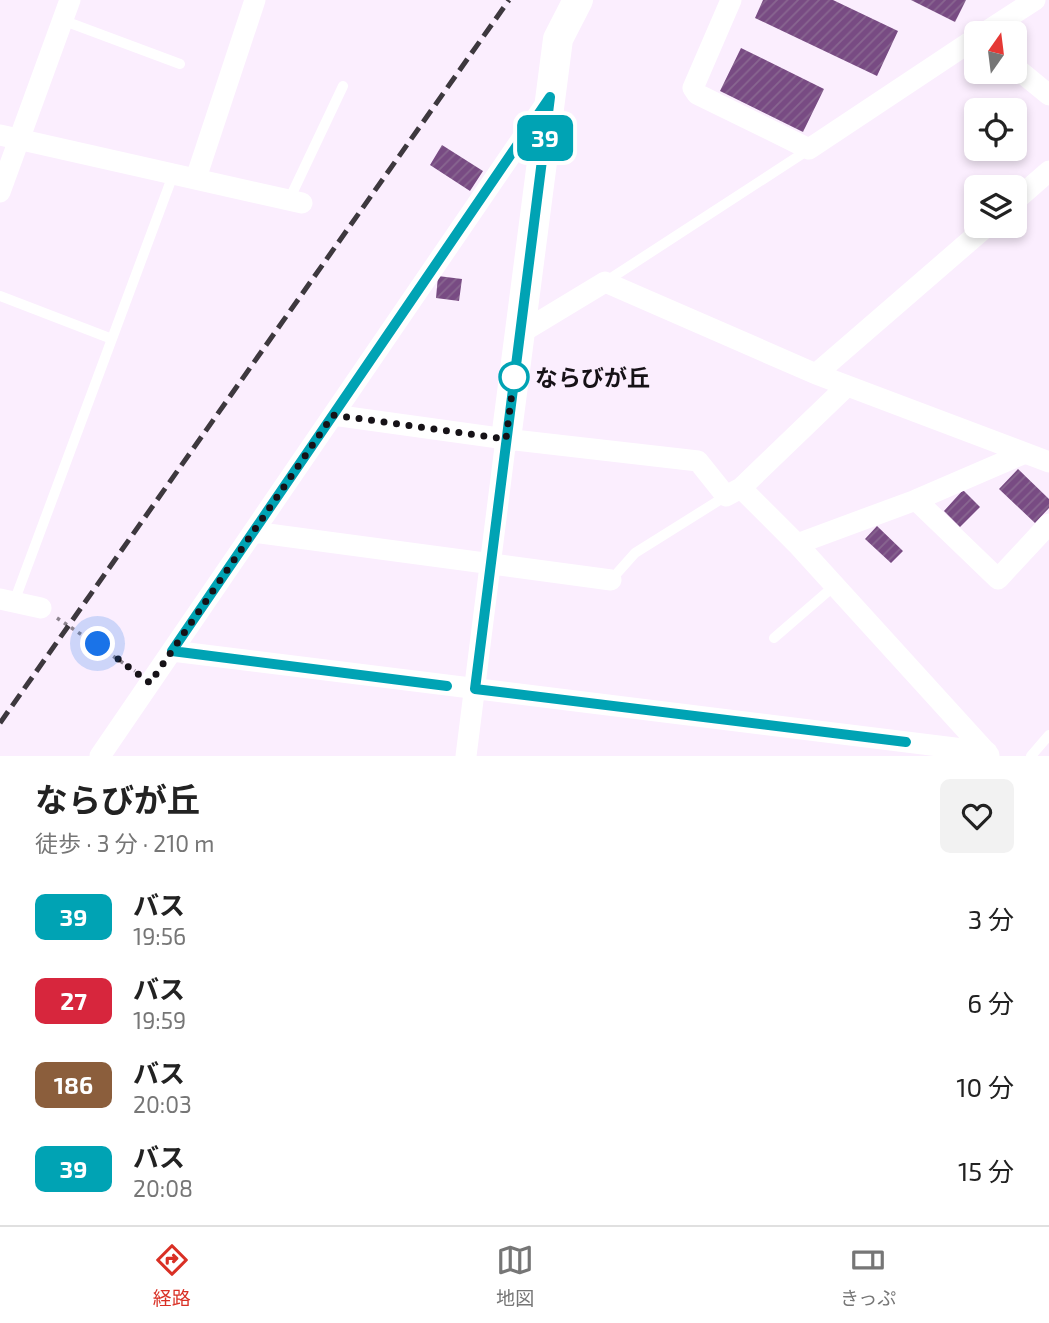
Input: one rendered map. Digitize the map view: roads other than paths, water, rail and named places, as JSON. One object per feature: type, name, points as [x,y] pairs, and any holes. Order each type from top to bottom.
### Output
[{"type":"street","points":[[196,178],[255,0]]},
{"type":"street","points":[[466,756],[558,39],[578,0]]},
{"type":"street","points":[[731,0],[693,88],[697,94],[809,149],[964,46]]},
{"type":"street","points":[[1003,21],[1035,0]]},
{"type":"street","points":[[0,192],[10,137],[66,10]]},
{"type":"street","points":[[1027,77],[1049,95]]},
{"type":"street","points":[[100,756],[550,97]]},
{"type":"street","points":[[10,137],[295,201]]},
{"type":"street","points":[[1027,190],[1049,171]]},
{"type":"street","points":[[816,374],[973,238]]},
{"type":"street","points":[[519,334],[605,282],[816,374],[1049,462]]},
{"type":"street","points":[[733,492],[846,386]]},
{"type":"street","points":[[333,415],[506,439],[698,461],[797,544],[833,587],[988,755]]},
{"type":"street","points":[[797,544],[916,500],[1025,453]]},
{"type":"street","points":[[916,500],[998,579],[1049,524]]},
{"type":"street","points":[[253,532],[611,580]]},
{"type":"street","points":[[7,601],[41,608]]},
{"type":"street","points":[[172,651],[988,755]]},
{"type":"lane","points":[[66,10],[180,64]]},
{"type":"lane","points":[[295,201],[343,86]]},
{"type":"lane","points":[[605,282],[809,149]]},
{"type":"lane","points":[[7,601],[112,339],[173,175]]},
{"type":"lane","points":[[0,296],[112,339]]},
{"type":"lane","points":[[611,580],[635,553],[733,492]]},
{"type":"lane","points":[[774,638],[833,587]]},
{"type":"lane","points":[[1031,756],[1049,735]]},
{"type":"railway","points":[[0,723],[509,0]]},
{"type":"place","name":"ならびが丘","points":[[514,377]]}]
